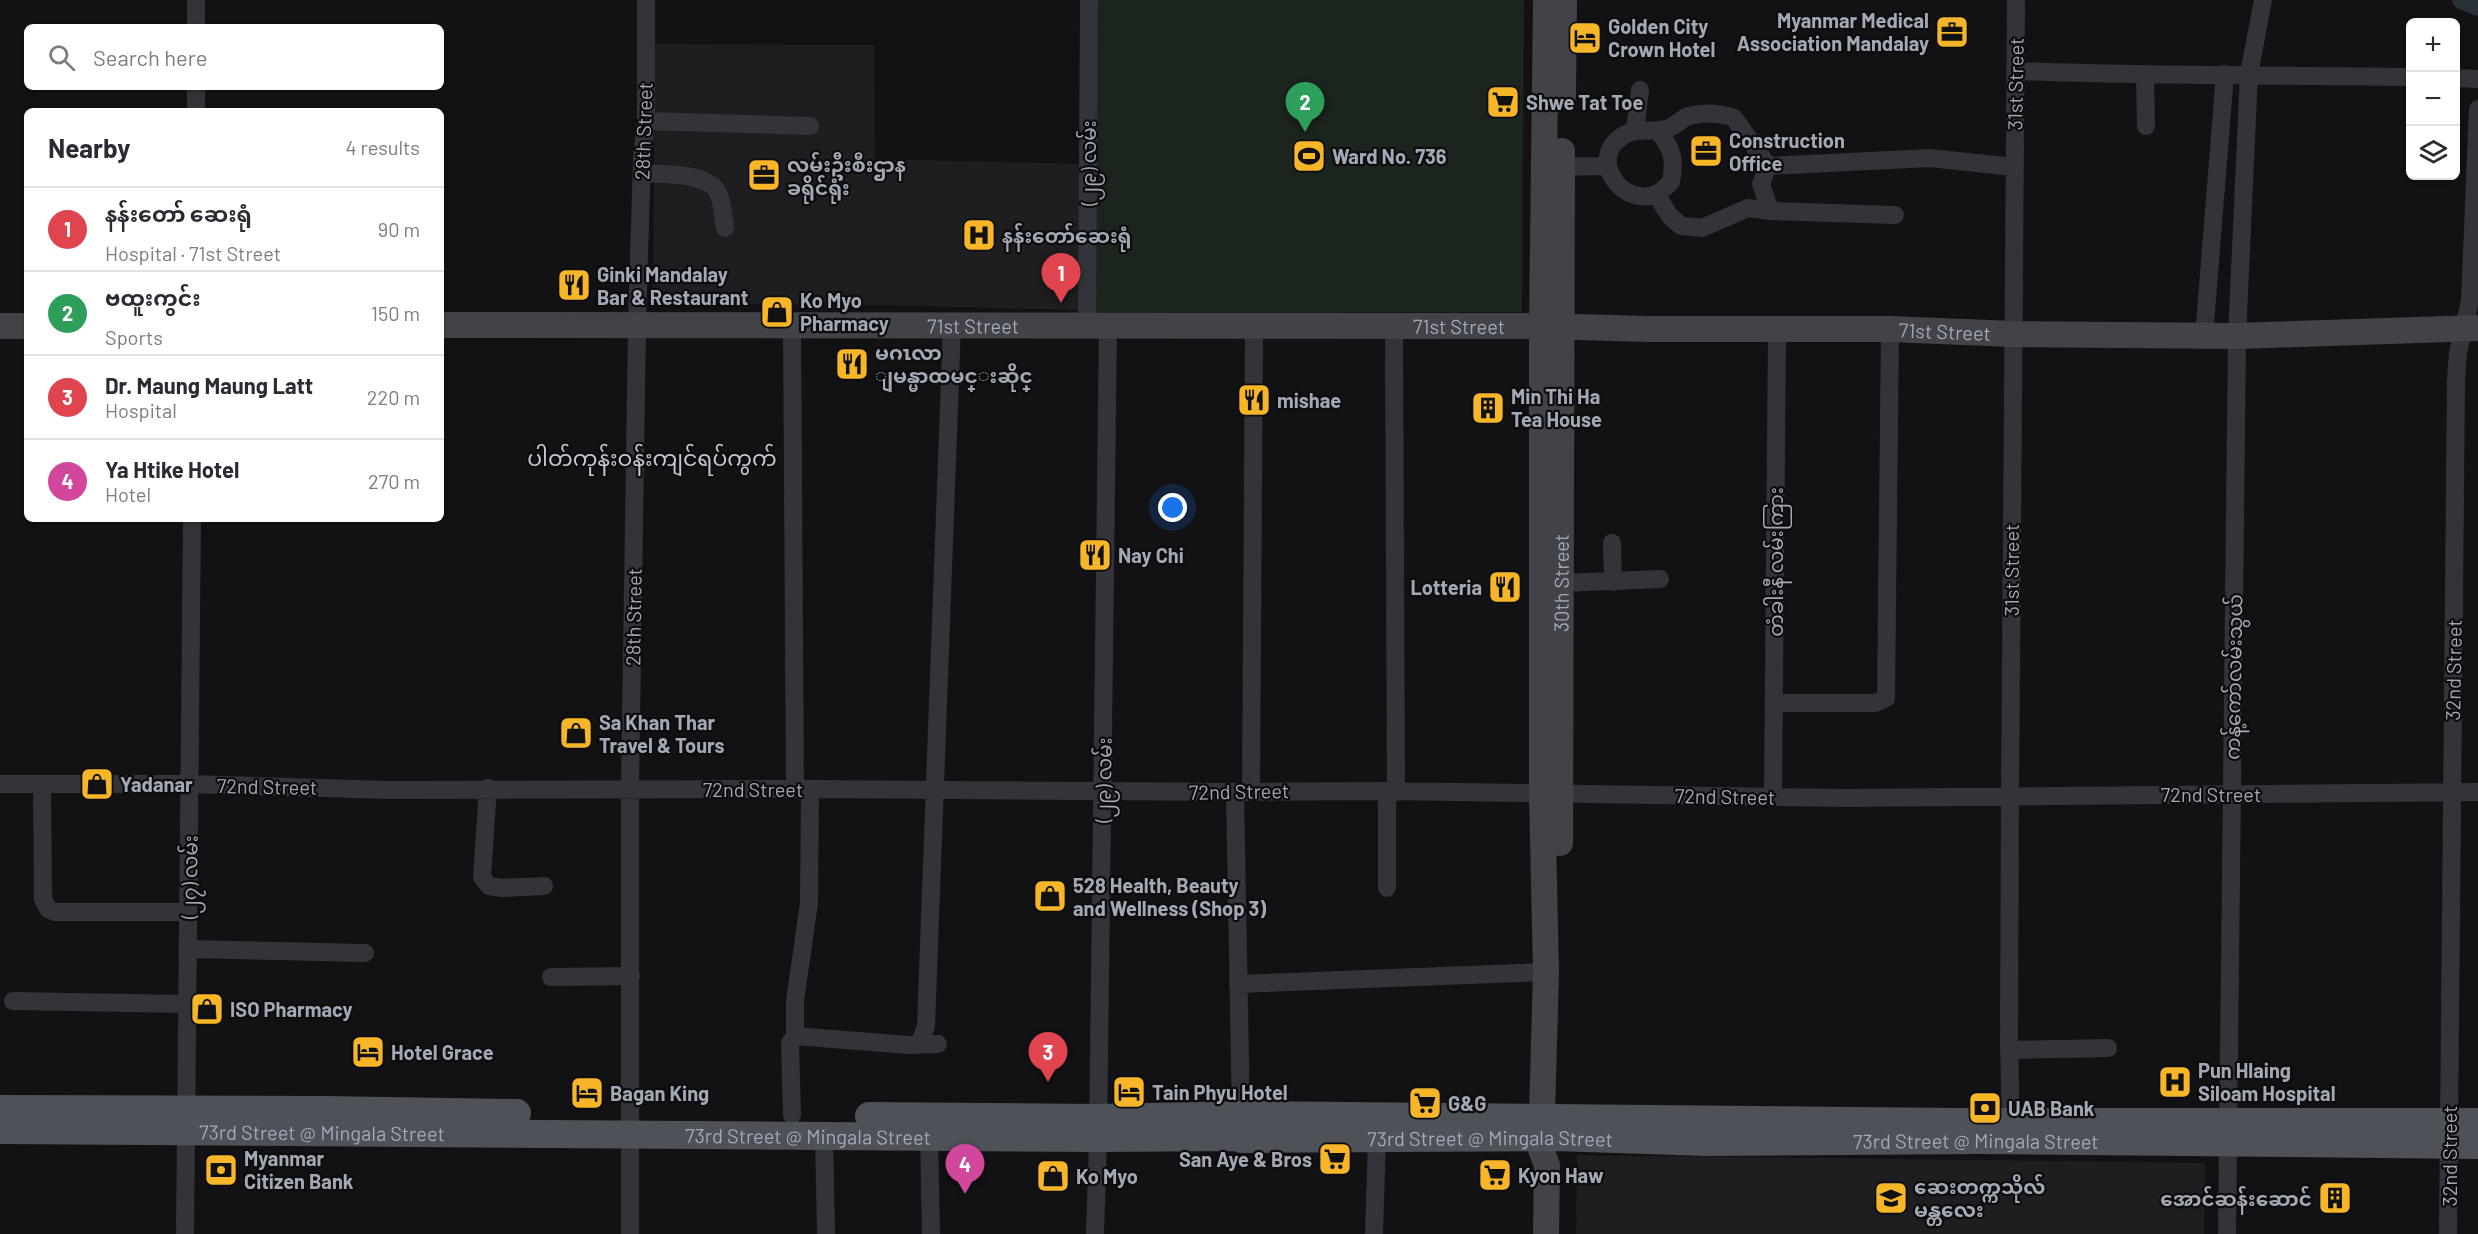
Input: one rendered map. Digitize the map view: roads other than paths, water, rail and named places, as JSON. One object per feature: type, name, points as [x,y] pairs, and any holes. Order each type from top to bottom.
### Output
[{"type":"main road","name":"30th Street","points":[[1546,0],[1553,167],[1549,1127],[1541,1150],[1546,1165],[1546,1234]]},
{"type":"main road","name":"30th Street","points":[[1553,167],[1564,0]]},
{"type":"main road","name":"71st Street","points":[[444,325],[1890,328],[2013,334],[2204,336],[2471,328]]},
{"type":"main road","points":[[0,326],[24,326]]},
{"type":"main road","name":"30th Street","points":[[1549,1127],[1546,972],[1551,794],[1561,583],[1552,326]]},
{"type":"main road","name":"73rd Street @ Mingala Street","points":[[0,1108],[186,1120],[631,1125],[928,1137],[1099,1128],[1241,1115],[1373,1118],[1826,1143],[2011,1131],[2449,1133],[2478,1122]]},
{"type":"main road","name":"73rd Street @ Mingala Street","points":[[631,1125],[792,1115],[1099,1128],[1241,1137],[1241,1140],[1377,1139],[1549,1127]]},
{"type":"main road","name":"73rd Street @ Mingala Street","points":[[0,1130],[186,1120]]},
{"type":"main road","name":"73rd Street @ Mingala Street","points":[[2449,1133],[2478,1145]]},
{"type":"street","points":[[196,0],[196,24]]},
{"type":"street","name":"28th Street","points":[[630,1234],[630,789],[638,325],[642,173],[646,121],[646,0]]},
{"type":"street","name":"(၂၉) လမ်း","points":[[1089,0],[1098,326],[1103,791],[1099,1128],[1095,1234]]},
{"type":"street","name":"31st Street","points":[[2011,1131],[2010,796],[2016,0]]},
{"type":"street","name":"ကန့်ကော်လမ်းသွယ်","points":[[2227,1234],[2237,336],[2249,74],[2263,0]]},
{"type":"street","points":[[2016,71],[2145,75],[2406,77]]},
{"type":"street","points":[[2204,336],[2225,74]]},
{"type":"street","points":[[2145,75],[2146,126]]},
{"type":"street","points":[[2460,78],[2478,78]]},
{"type":"street","points":[[196,90],[196,108]]},
{"type":"street","points":[[1635,131],[1640,90]]},
{"type":"street","name":"32nd Street","points":[[2448,1234],[2455,391],[2458,353],[2471,328],[2470,302],[2478,109]]},
{"type":"street","points":[[1659,132],[1670,146],[1674,167],[1671,182],[1656,194],[1641,195],[1626,191],[1609,174],[1606,166],[1610,148],[1620,137],[1644,129],[1659,132],[1675,126],[1687,116],[1709,113],[1734,118],[1768,166]]},
{"type":"street","points":[[646,121],[810,126]]},
{"type":"street","points":[[1768,166],[1930,158],[2014,167]]},
{"type":"street","points":[[1553,167],[1606,166]]},
{"type":"street","points":[[1768,166],[1761,184],[1770,211]]},
{"type":"street","points":[[642,173],[694,177],[711,183],[718,193],[725,228]]},
{"type":"street","points":[[1656,194],[1669,215],[1681,226],[1702,228],[1748,208],[1770,211],[1895,215]]},
{"type":"street","points":[[792,325],[802,789],[809,903],[795,1001],[795,1036],[790,1043],[792,1115]]},
{"type":"street","points":[[919,1045],[926,1026],[952,326]]},
{"type":"street","points":[[1241,1115],[1238,984],[1254,327]]},
{"type":"street","points":[[1388,888],[1391,792],[1394,327]]},
{"type":"street","name":"တံခါးနီ လမ်းကြား","points":[[1773,796],[1777,328]]},
{"type":"street","points":[[1774,703],[1875,703],[1886,698],[1890,328]]},
{"type":"street","name":"(၂၇) လမ်း","points":[[185,1234],[192,522]]},
{"type":"street","points":[[1612,543],[1613,582]]},
{"type":"street","points":[[1561,583],[1660,579]]},
{"type":"street","name":"72nd Street","points":[[0,784],[191,784],[389,789],[1391,792],[1846,798],[2478,792]]},
{"type":"street","points":[[42,784],[43,899],[48,909],[55,912],[188,912]]},
{"type":"street","points":[[488,788],[482,877],[489,886],[502,888],[544,886]]},
{"type":"street","points":[[188,949],[365,952]]},
{"type":"street","points":[[1238,984],[1546,972]]},
{"type":"street","points":[[551,977],[631,976]]},
{"type":"street","points":[[13,1001],[187,1004]]},
{"type":"street","points":[[795,1036],[919,1045],[938,1044]]},
{"type":"street","points":[[2010,1050],[2108,1048]]},
{"type":"street","points":[[824,1134],[826,1234]]},
{"type":"street","points":[[928,1137],[931,1234]]},
{"type":"street","points":[[1374,1234],[1377,1139]]},
{"type":"waterway","points":[[2461,0],[2478,7]]},
{"type":"place","name":"Myanmar Medical Association Mandalay","points":[[1952,32]]},
{"type":"place","name":"Golden City Crown Hotel","points":[[1585,38]]},
{"type":"place","name":"Shwe Tat Toe","points":[[1503,102]]},
{"type":"place","name":"ဗထူးကွင်း","points":[[1305,132]]},
{"type":"place","name":"Construction Office","points":[[1706,151]]},
{"type":"place","name":"Ward No. 736","points":[[1309,156]]},
{"type":"place","name":"လမ်းဦးစီးဌာန ခရိုင်ရုံး","points":[[764,175]]},
{"type":"place","name":"နန်းတော်ဆေးရုံ","points":[[979,235]]},
{"type":"place","name":"Ginki Mandalay Bar & Restaurant","points":[[574,285]]},
{"type":"place","name":"နန်းတော် ဆေးရုံ","points":[[1061,303]]},
{"type":"place","name":"Ko Myo Pharmacy","points":[[777,312]]},
{"type":"place","name":"မဂၤလာ ျမန္မာထမင္းဆိုင္","points":[[852,364]]},
{"type":"place","name":"mishae","points":[[1254,400]]},
{"type":"place","name":"Min Thi Ha Tea House","points":[[1488,408]]},
{"type":"place","name":"Nay Chi","points":[[1095,555]]},
{"type":"place","name":"Lotteria","points":[[1505,587]]},
{"type":"place","name":"Sa Khan Thar Travel & Tours","points":[[576,733]]},
{"type":"place","name":"Yadanar","points":[[97,784]]},
{"type":"place","name":"528 Health, Beauty and Wellness (Shop 3)","points":[[1050,896]]},
{"type":"place","name":"ISO Pharmacy","points":[[207,1009]]},
{"type":"place","name":"Hotel Grace","points":[[368,1052]]},
{"type":"place","name":"Dr. Maung Maung Latt","points":[[1048,1082]]},
{"type":"place","name":"Pun Hlaing Siloam Hospital","points":[[2175,1082]]},
{"type":"place","name":"Tain Phyu Hotel","points":[[1129,1092]]},
{"type":"place","name":"Bagan King","points":[[587,1093]]},
{"type":"place","name":"G&G","points":[[1425,1103]]},
{"type":"place","name":"UAB Bank","points":[[1985,1108]]},
{"type":"place","name":"San Aye & Bros","points":[[1335,1159]]},
{"type":"place","name":"Myanmar Citizen Bank","points":[[221,1170]]},
{"type":"place","name":"Kyon Haw","points":[[1495,1175]]},
{"type":"place","name":"Ko Myo","points":[[1053,1176]]},
{"type":"place","name":"Ya Htike Hotel","points":[[965,1194]]},
{"type":"place","name":"ဆေးတက္ကသိုလ် မန္တလေး","points":[[1891,1198]]},
{"type":"place","name":"အောင်ဆန်းဆောင်","points":[[2335,1198]]},
{"type":"district","name":"ပါတ်ကုန်းဝန်းကျင်ရပ်ကွက်","points":[[652,457]]}]
